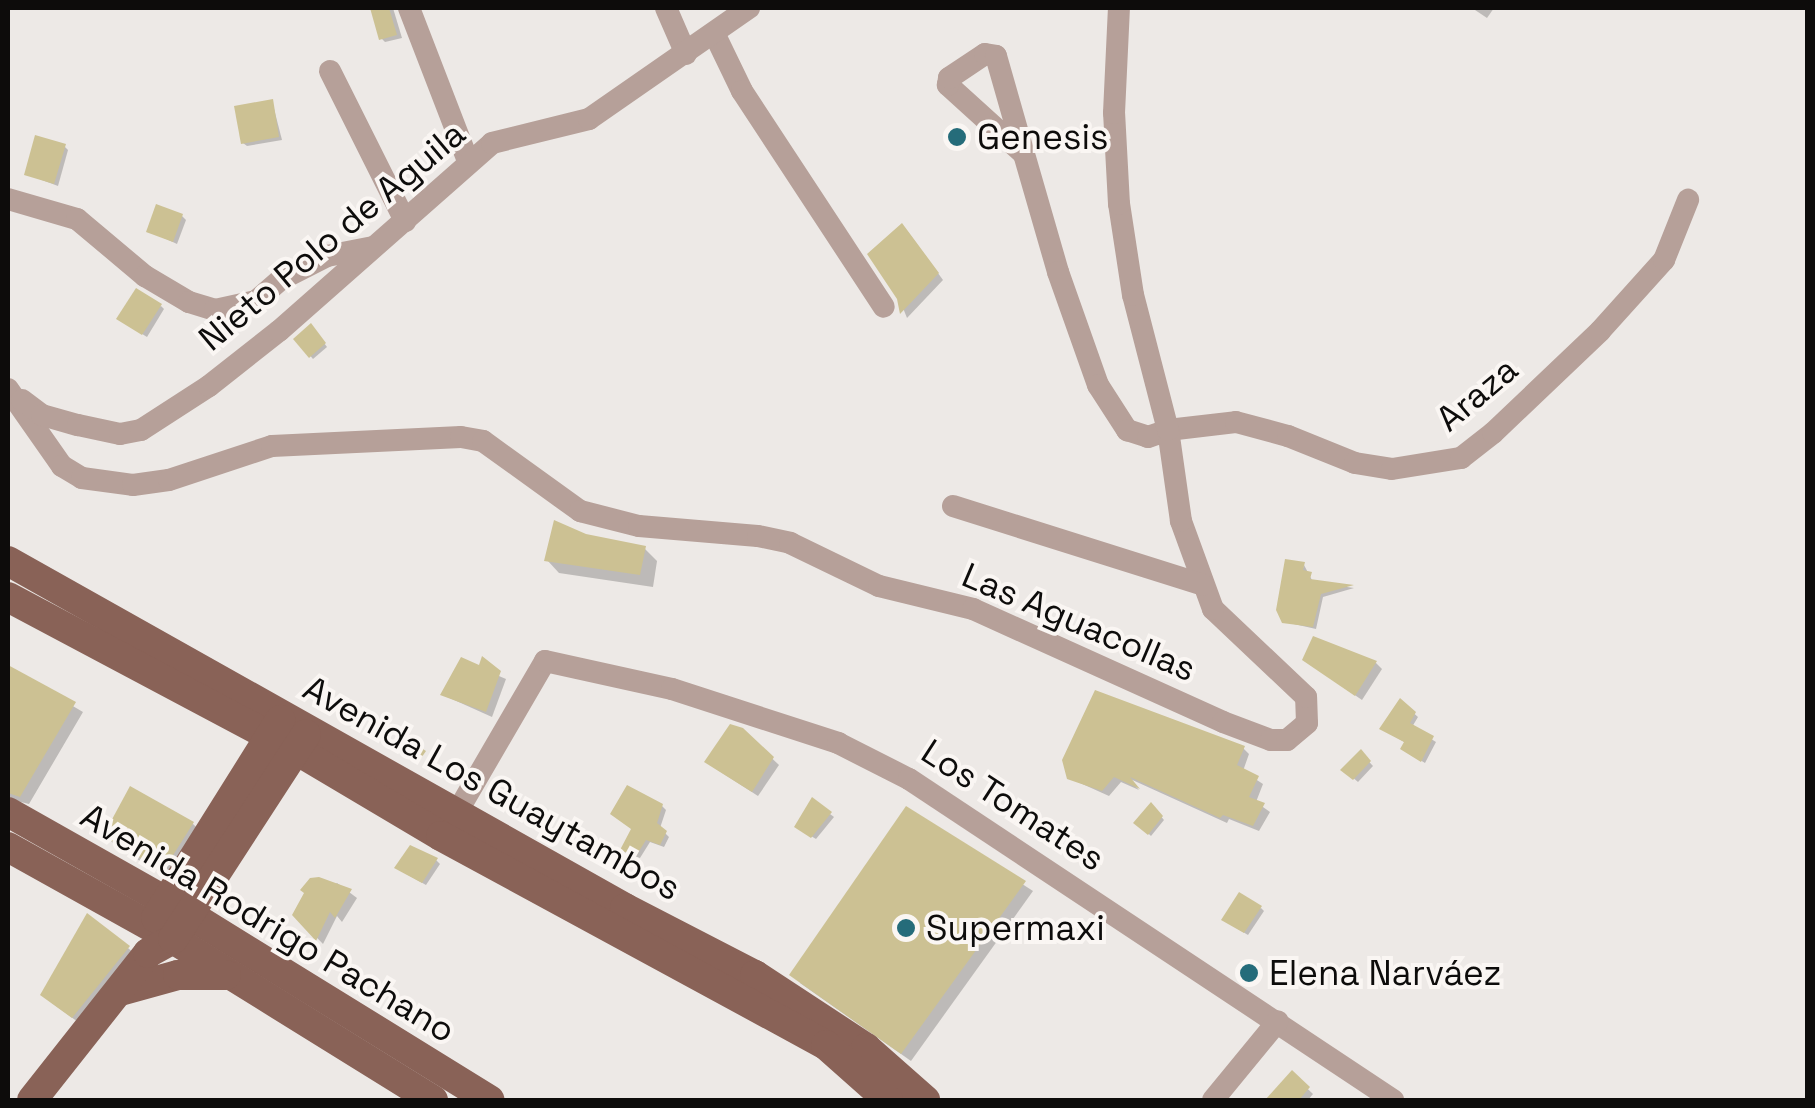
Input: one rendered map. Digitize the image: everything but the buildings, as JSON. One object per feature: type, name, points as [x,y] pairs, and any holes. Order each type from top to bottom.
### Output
[{"type":"main road","name":"Avenida Los Guaytambos","points":[[8,561],[450,825],[811,1023],[925,1100]]},
{"type":"main road","name":"Avenida Los Guaytambos","points":[[8,597],[291,732]]},
{"type":"main road","points":[[32,1100],[120,992],[166,927],[291,732]]},
{"type":"main road","name":"Avenida Rodrigo Pachano","points":[[8,812],[226,975],[432,1100]]},
{"type":"main road","name":"Avenida Rodrigo Pachano","points":[[8,848],[166,927],[489,1100]]},
{"type":"main road","points":[[120,992],[178,975],[226,975]]},
{"type":"main road","name":"Avenida Los Guaytambos","points":[[811,1023],[826,1045],[888,1100]]},
{"type":"street","points":[[409,8],[468,161]]},
{"type":"street","points":[[666,8],[686,54]]},
{"type":"street","name":"Nieto Polo de Aguila","points":[[8,389],[42,415],[120,434],[140,430],[209,386],[279,332],[468,161],[492,144],[589,119],[749,8]]},
{"type":"street","name":"Las Aguacollas","points":[[8,389],[62,466],[82,478],[133,485],[195,472],[272,446],[461,437],[483,442],[580,510],[639,526],[758,536],[790,543],[879,586],[973,609],[1223,722],[1277,741],[1297,735],[1308,718],[1304,692],[1226,624],[1203,586],[1181,521],[1168,430],[1136,310],[1119,204],[1114,112],[1119,8]]},
{"type":"street","points":[[714,33],[742,91],[884,307]]},
{"type":"street","points":[[330,71],[405,221]]},
{"type":"street","name":"Araza","points":[[1024,154],[1058,272],[1098,384],[1126,430],[1148,438],[1168,430],[1236,422],[1355,463],[1392,470],[1461,458],[1520,408],[1641,287],[1675,240],[1688,200]]},
{"type":"street","points":[[8,199],[77,219],[145,276],[189,302],[215,310],[256,301],[280,280],[327,256],[373,247]]},
{"type":"street","points":[[952,506],[1203,586]]},
{"type":"street","name":"Los Tomates","points":[[450,825],[545,661],[706,700],[857,751],[925,789],[1393,1100]]},
{"type":"street","points":[[1213,1100],[1278,1021]]},
{"type":"place","name":"Genesis","points":[[957,137]]},
{"type":"place","name":"Supermaxi","points":[[906,928]]},
{"type":"place","name":"Elena Narváez","points":[[1249,973]]}]
